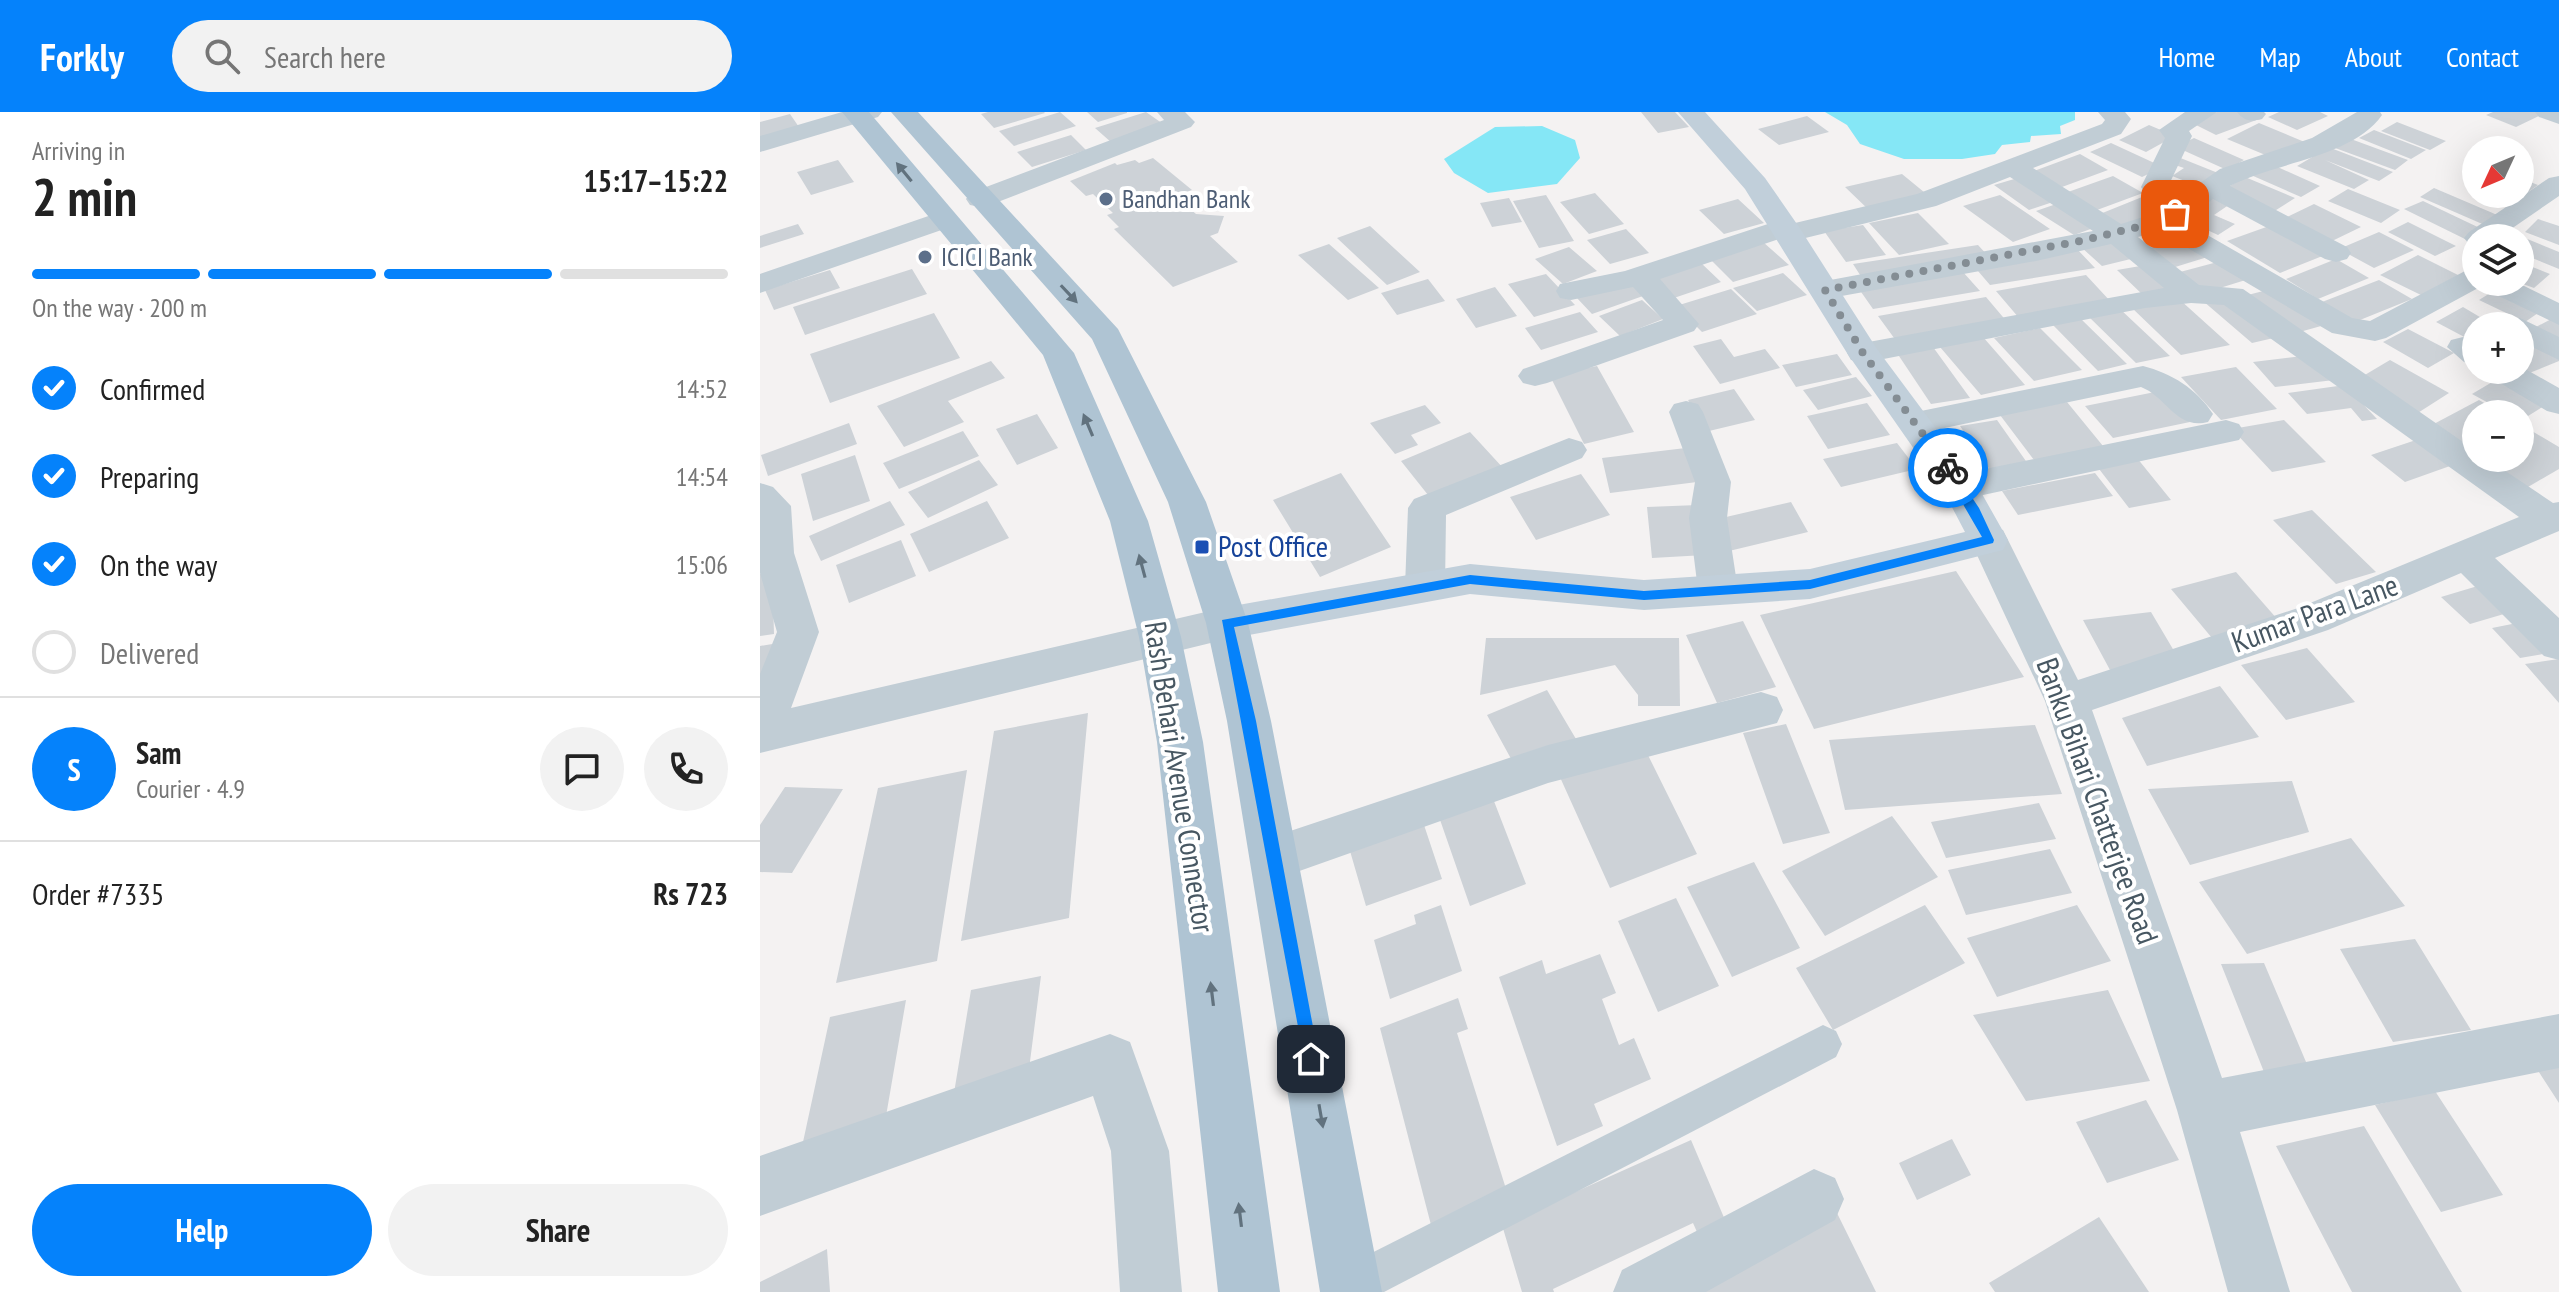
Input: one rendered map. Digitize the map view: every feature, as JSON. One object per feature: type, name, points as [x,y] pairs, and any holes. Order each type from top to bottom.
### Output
[{"type":"main road","points":[[904,112],[1107,336],[1187,502],[1227,623],[1249,721],[1351,1289]]},
{"type":"main road","name":"Banku Bihari Chatterjee Road","points":[[1691,112],[1755,184],[1863,353],[1960,487],[1989,540]]},
{"type":"main road","name":"Rash Behari Avenue Connector","points":[[860,113],[943,220],[1058,353],[1129,521],[1160,637],[1180,742],[1249,1292]]},
{"type":"main road","points":[[1227,623],[1470,579],[1644,595],[1810,584],[1989,540]]},
{"type":"street","points":[[980,199],[1182,122],[1170,112]]},
{"type":"street","points":[[1571,291],[1605,281],[1640,276],[1717,247],[1915,204],[2112,129],[2118,119],[2111,112]]},
{"type":"street","points":[[2155,187],[2179,136],[2172,130],[2204,112]]},
{"type":"street","points":[[2548,112],[2559,116]]},
{"type":"street","points":[[760,144],[860,113]]},
{"type":"street","points":[[1825,290],[2162,221],[2231,175],[2277,160],[2348,130],[2369,115]]},
{"type":"street","points":[[2014,168],[2115,233],[2191,294]]},
{"type":"street","points":[[2500,224],[2559,184]]},
{"type":"street","points":[[2211,187],[2336,253]]},
{"type":"street","points":[[760,284],[943,220]]},
{"type":"street","points":[[2162,221],[2343,326],[2364,332],[2375,331],[2462,284]]},
{"type":"street","points":[[2462,249],[2452,256],[2451,261],[2462,268]]},
{"type":"street","points":[[1535,376],[1683,324],[1640,276]]},
{"type":"street","points":[[1863,353],[2145,299],[2191,294],[2232,296],[2346,379],[2555,518]]},
{"type":"street","points":[[2520,296],[2559,315]]},
{"type":"street","points":[[2534,336],[2559,350]]},
{"type":"street","points":[[1916,423],[2143,376],[2162,383],[2211,423],[1960,487]]},
{"type":"street","points":[[2526,384],[2559,403]]},
{"type":"street","points":[[1686,412],[1713,482],[1708,518],[1718,590]]},
{"type":"street","points":[[1425,587],[1427,508],[1569,450]]},
{"type":"street","points":[[760,496],[772,506],[767,554],[798,632],[760,732]]},
{"type":"street","name":"Kumar Para Lane","points":[[2067,701],[2313,619],[2555,518]]},
{"type":"street","name":"Banku Bihari Chatterjee Road","points":[[1989,540],[2067,701],[2205,1110],[2259,1292]]},
{"type":"street","points":[[2468,556],[2559,644]]},
{"type":"street","points":[[760,732],[1227,623]]},
{"type":"street","points":[[1274,858],[1548,764],[1761,710]]},
{"type":"street","points":[[2205,1110],[2559,1041]]},
{"type":"street","points":[[760,1186],[1110,1062],[1140,1151],[1151,1292]]},
{"type":"street","points":[[1644,1292],[1814,1199]]},
{"type":"lane","points":[[1351,1289],[1823,1044]]},
{"type":"water","points":[[1825,112],[2075,112],[2075,120],[2060,126],[2061,134],[2031,136],[2030,142],[2002,145],[1995,154],[1962,159],[1904,159],[1860,144],[1847,125]]},
{"type":"water","points":[[1542,126],[1575,140],[1580,158],[1557,184],[1488,193],[1454,173],[1444,159],[1495,127]]},
{"type":"building","points":[[1060,112],[1076,126],[1014,146],[999,131]]},
{"type":"building","points":[[1087,112],[1127,112],[1127,113],[1098,122]]},
{"type":"building","points":[[1146,112],[1166,126],[1112,143],[1095,128]]},
{"type":"building","points":[[1641,112],[1675,112],[1689,127],[1658,133]]},
{"type":"building","points":[[2217,112],[2245,112],[2259,119],[2216,135],[2190,122]]},
{"type":"building","points":[[2279,112],[2320,112],[2328,116],[2297,130],[2268,117]]},
{"type":"building","points":[[2493,112],[2543,114],[2516,127],[2486,115]]},
{"type":"building","points":[[1045,113],[994,128],[981,114]]},
{"type":"building","points":[[790,114],[801,130],[760,142],[760,122]]},
{"type":"building","points":[[1807,116],[1829,132],[1779,145],[1758,129]]},
{"type":"building","points":[[2397,122],[2446,141],[2430,150],[2381,131]]},
{"type":"building","points":[[2259,123],[2307,143],[2275,159],[2227,139]]},
{"type":"building","points":[[2149,125],[2175,136],[2146,152],[2119,140]]},
{"type":"building","points":[[2374,130],[2426,150],[2411,159],[2359,138]]},
{"type":"building","points":[[1071,135],[1086,150],[1032,167],[1017,152]]},
{"type":"building","points":[[2340,135],[2408,160],[2395,170],[2327,145]]},
{"type":"building","points":[[2194,138],[2244,160],[2227,170],[2176,147]]},
{"type":"building","points":[[2111,143],[2163,167],[2142,177],[2090,152]]},
{"type":"building","points":[[2323,145],[2393,172],[2379,181],[2325,160],[2369,180],[2354,189],[2297,166],[2314,156]]},
{"type":"building","points":[[2080,154],[2108,170],[2062,187],[2034,171]]},
{"type":"building","points":[[2178,157],[2223,175],[2203,188],[2172,176],[2184,168],[2169,163]]},
{"type":"building","points":[[1153,158],[1192,190],[1175,196],[1196,214],[1224,216],[1218,233],[1210,236],[1238,262],[1173,287],[1114,229],[1119,227],[1107,215],[1113,213],[1093,194],[1086,196],[1070,181],[1115,163],[1135,160],[1139,163]]},
{"type":"building","points":[[838,160],[854,182],[811,195],[797,172]]},
{"type":"building","points":[[2271,164],[2320,186],[2301,197],[2251,175]]},
{"type":"building","points":[[1902,174],[1930,197],[1871,212],[1845,187]]},
{"type":"building","points":[[2113,176],[2143,193],[2097,210],[2068,192]]},
{"type":"building","points":[[2021,177],[2056,201],[2029,210],[1994,185]]},
{"type":"building","points":[[2245,177],[2295,198],[2273,212],[2223,190]]},
{"type":"building","points":[[2434,188],[2462,200],[2462,208],[2481,208],[2502,217],[2490,224],[2482,224],[2420,197]]},
{"type":"building","points":[[2348,189],[2400,210],[2381,223],[2328,201]]},
{"type":"building","points":[[2216,192],[2236,200],[2214,215],[2235,224],[2218,235],[2177,216]]},
{"type":"building","points":[[1595,193],[1624,224],[1589,234],[1560,202]]},
{"type":"building","points":[[1546,195],[1574,241],[1539,248],[1513,201]]},
{"type":"building","points":[[2000,195],[2050,229],[2013,242],[1963,206]]},
{"type":"building","points":[[2147,195],[2175,210],[2127,230],[2100,214]]},
{"type":"building","points":[[1509,198],[1522,222],[1492,227],[1480,203]]},
{"type":"building","points":[[1738,199],[1764,223],[1724,234],[1699,210]]},
{"type":"building","points":[[2423,201],[2471,224],[2462,224],[2462,238],[2404,209]]},
{"type":"building","points":[[2062,202],[2099,226],[2074,235],[2036,211]]},
{"type":"building","points":[[2314,204],[2361,227],[2330,242],[2283,219]]},
{"type":"building","points":[[1918,213],[1949,244],[1899,255],[1869,223]]},
{"type":"building","points":[[2538,219],[2559,226],[2559,245],[2534,235],[2533,224]]},
{"type":"building","points":[[2408,222],[2456,246],[2435,256],[2388,232]]},
{"type":"building","points":[[798,224],[804,234],[760,248],[760,236]]},
{"type":"building","points":[[1863,225],[1886,255],[1846,262],[1824,231]]},
{"type":"building","points":[[2272,225],[2325,255],[2280,273],[2227,241]]},
{"type":"building","points":[[1370,226],[1420,272],[1387,285],[1337,238]]},
{"type":"building","points":[[1626,229],[1649,253],[1610,264],[1587,240]]},
{"type":"building","points":[[2379,232],[2414,250],[2374,268],[2339,249]]},
{"type":"building","points":[[2186,237],[2214,255],[2172,268],[2146,249]]},
{"type":"building","points":[[2117,239],[2139,257],[2102,266],[2081,247]]},
{"type":"building","points":[[1763,242],[1789,265],[1733,282],[1709,258]]},
{"type":"building","points":[[2534,242],[2559,252],[2559,269],[2534,259]]},
{"type":"building","points":[[1329,244],[1379,288],[1348,300],[1298,255]]},
{"type":"building","points":[[1978,245],[1990,258],[1862,278],[1853,264]]},
{"type":"building","points":[[1569,247],[1597,271],[1563,284],[1535,259]]},
{"type":"building","points":[[2076,248],[2095,268],[1990,285],[1972,264]]},
{"type":"building","points":[[2418,255],[2460,276],[2423,296],[2380,275]]},
{"type":"building","points":[[2336,259],[2369,278],[2318,299],[2286,279]]},
{"type":"building","points":[[2225,260],[2252,278],[2207,292],[2180,272]]},
{"type":"building","points":[[1700,262],[1721,282],[1671,299],[1650,279]]},
{"type":"building","points":[[2152,264],[2181,290],[2145,297],[2117,270]]},
{"type":"building","points":[[2534,268],[2550,274],[2534,288]]},
{"type":"building","points":[[912,269],[927,294],[805,335],[793,307]]},
{"type":"building","points":[[830,270],[840,288],[774,310],[765,290]]},
{"type":"building","points":[[1963,272],[1980,291],[1873,309],[1859,289]]},
{"type":"building","points":[[1783,273],[1807,295],[1757,311],[1733,288]]},
{"type":"building","points":[[1546,274],[1575,305],[1534,317],[1508,284]]},
{"type":"building","points":[[2086,275],[2111,302],[2019,318],[1996,291]]},
{"type":"building","points":[[1428,279],[1445,301],[1397,315],[1381,293]]},
{"type":"building","points":[[2379,280],[2412,299],[2355,322],[2322,302]]},
{"type":"building","points":[[1628,281],[1643,296],[1592,314],[1576,297]]},
{"type":"building","points":[[1495,287],[1517,316],[1476,328],[1456,299]]},
{"type":"building","points":[[1731,289],[1757,314],[1702,332],[1676,306]]},
{"type":"building","points":[[2271,289],[2321,326],[2289,335],[2240,297]]},
{"type":"building","points":[[2228,295],[2278,337],[2252,343],[2203,301]]},
{"type":"building","points":[[2485,296],[2508,296],[2541,311],[2534,316],[2534,312],[2504,312],[2479,300]]},
{"type":"building","points":[[1986,297],[2008,323],[1897,342],[1878,316]]},
{"type":"building","points":[[2179,299],[2230,345],[2181,355],[2132,308]]},
{"type":"building","points":[[1642,300],[1663,319],[1620,336],[1599,316]]},
{"type":"building","points":[[2463,307],[2471,312],[2462,312],[2462,336],[2436,322]]},
{"type":"building","points":[[2120,309],[2170,356],[2136,363],[2088,316]]},
{"type":"building","points":[[1580,312],[1598,332],[1541,350],[1525,328]]},
{"type":"building","points":[[934,313],[960,358],[830,403],[810,354]]},
{"type":"building","points":[[2555,317],[2559,319],[2559,339],[2536,327]]},
{"type":"building","points":[[2081,319],[2127,364],[2098,371],[2053,325]]},
{"type":"building","points":[[2040,328],[2082,370],[2034,381],[1994,338]]},
{"type":"building","points":[[2408,329],[2454,353],[2428,368],[2383,342]]},
{"type":"building","points":[[1983,337],[2025,385],[1981,395],[1940,347]]},
{"type":"building","points":[[1721,339],[1734,357],[1765,349],[1780,368],[1720,384],[1693,346]]},
{"type":"building","points":[[2534,343],[2559,357],[2559,361],[2534,371]]},
{"type":"building","points":[[1933,347],[1970,398],[1931,404],[1897,353]]},
{"type":"building","points":[[1837,354],[1852,375],[1796,387],[1782,365]]},
{"type":"building","points":[[2311,355],[2334,380],[2275,387],[2253,362]]},
{"type":"building","points":[[2390,360],[2449,393],[2413,416],[2353,382]]},
{"type":"building","points":[[991,361],[1005,378],[948,401],[964,422],[904,447],[877,406]]},
{"type":"building","points":[[1597,366],[1634,432],[1584,444],[1550,376]]},
{"type":"building","points":[[2236,367],[2277,409],[2221,420],[2181,377]]},
{"type":"building","points":[[1856,377],[1872,396],[1818,410],[1803,390]]},
{"type":"building","points":[[2489,384],[2510,384],[2547,404],[2534,412],[2534,400],[2483,400],[2472,394]]},
{"type":"building","points":[[2345,385],[2377,419],[2362,421],[2351,408],[2307,414],[2288,393]]},
{"type":"building","points":[[1734,389],[1755,420],[1709,431],[1688,400]]},
{"type":"building","points":[[2160,391],[2190,422],[2113,438],[2085,406]]},
{"type":"building","points":[[2067,402],[2103,446],[2034,460],[2000,415]]},
{"type":"building","points":[[1867,403],[1890,435],[1828,449],[1807,416]]},
{"type":"building","points":[[1425,405],[1441,423],[1411,435],[1418,445],[1395,454],[1370,423]]},
{"type":"building","points":[[2462,409],[2462,445],[2430,426]]},
{"type":"building","points":[[1037,414],[1058,448],[1017,465],[996,429]]},
{"type":"building","points":[[1997,420],[2028,464],[1990,470],[1960,426]]},
{"type":"building","points":[[2284,420],[2326,462],[2272,472],[2232,429]]},
{"type":"building","points":[[849,423],[857,444],[768,476],[761,455]]},
{"type":"building","points":[[963,431],[979,456],[899,489],[883,463]]},
{"type":"building","points":[[1470,432],[1504,469],[1432,500],[1401,461]]},
{"type":"building","points":[[2534,432],[2559,447],[2559,469],[2528,487],[2504,472],[2534,472]]},
{"type":"building","points":[[2416,440],[2450,466],[2405,482],[2371,455]]},
{"type":"building","points":[[1897,443],[1917,469],[1841,487],[1823,459]]},
{"type":"building","points":[[1694,447],[1705,481],[1610,493],[1602,458]]},
{"type":"building","points":[[855,455],[870,501],[813,521],[801,474]]},
{"type":"building","points":[[2137,458],[2171,500],[2129,508],[2096,465]]},
{"type":"building","points":[[979,460],[998,485],[928,518],[908,492]]},
{"type":"building","points":[[1341,473],[1391,547],[1320,577],[1273,500]]},
{"type":"building","points":[[2095,473],[2113,496],[2018,515],[2002,491]]},
{"type":"building","points":[[1581,474],[1610,515],[1536,540],[1510,497]]},
{"type":"building","points":[[890,501],[905,525],[821,561],[809,536]]},
{"type":"building","points":[[987,501],[1009,538],[929,572],[910,534]]},
{"type":"building","points":[[1791,502],[1808,532],[1729,551],[1713,520]]},
{"type":"building","points":[[1698,505],[1705,555],[1652,558],[1647,507]]},
{"type":"building","points":[[2312,510],[2376,572],[2336,584],[2273,520]]},
{"type":"building","points":[[901,540],[916,576],[849,603],[836,565]]},
{"type":"building","points":[[772,570],[774,634],[760,636],[760,574]]},
{"type":"building","points":[[1956,571],[2024,677],[1814,729],[1760,615]]},
{"type":"building","points":[[2236,572],[2278,620],[2212,638],[2171,589]]},
{"type":"building","points":[[2491,582],[2521,609],[2470,624],[2441,597]]},
{"type":"building","points":[[2151,612],[2180,661],[2110,670],[2083,620]]},
{"type":"building","points":[[1743,621],[1776,687],[1717,703],[1686,635]]},
{"type":"building","points":[[2527,621],[2555,652],[2520,658],[2492,628]]},
{"type":"building","points":[[1486,638],[1679,638],[1680,706],[1638,706],[1638,695],[1615,665],[1480,695]]},
{"type":"building","points":[[784,642],[760,682],[760,646]]},
{"type":"building","points":[[2307,648],[2355,702],[2286,720],[2241,665]]},
{"type":"building","points":[[2559,659],[2559,703],[2525,664]]},
{"type":"building","points":[[2220,686],[2259,737],[2147,766],[2122,718]]},
{"type":"building","points":[[1547,690],[1576,739],[1515,766],[1487,715]]},
{"type":"building","points":[[1088,713],[1069,918],[961,941],[994,731]]},
{"type":"building","points":[[1786,724],[1830,833],[1783,844],[1743,733]]},
{"type":"building","points":[[2035,725],[2062,794],[1845,810],[1829,740]]},
{"type":"building","points":[[1643,745],[1697,854],[1610,888],[1559,775]]},
{"type":"building","points":[[967,770],[937,961],[836,983],[878,788]]},
{"type":"building","points":[[2292,781],[2309,832],[2190,865],[2148,789]]},
{"type":"building","points":[[785,787],[843,789],[792,873],[760,872],[760,825]]},
{"type":"building","points":[[1492,796],[1526,884],[1470,906],[1438,814]]},
{"type":"building","points":[[2039,803],[2056,839],[1946,858],[1931,822]]},
{"type":"building","points":[[1892,816],[1938,877],[1825,936],[1782,871]]},
{"type":"building","points":[[1424,825],[1442,879],[1366,906],[1350,851]]},
{"type":"building","points":[[2351,838],[2405,906],[2247,954],[2199,882]]},
{"type":"building","points":[[2050,849],[2072,893],[1966,915],[1948,870]]},
{"type":"building","points":[[1754,862],[1800,948],[1732,977],[1687,887]]},
{"type":"building","points":[[1676,898],[1719,986],[1658,1012],[1618,921]]},
{"type":"building","points":[[1441,905],[1462,971],[1390,999],[1374,940],[1416,924],[1414,915]]},
{"type":"building","points":[[1925,905],[1965,963],[1833,1030],[1796,968]]},
{"type":"building","points":[[2077,905],[2111,961],[1997,997],[1967,938]]},
{"type":"building","points":[[2415,939],[2471,1030],[2393,1042],[2340,949]]},
{"type":"building","points":[[1600,954],[1616,993],[1602,999],[1619,1045],[1634,1038],[1651,1079],[1594,1104],[1603,1126],[1557,1146],[1499,977],[1542,960],[1546,974]]},
{"type":"building","points":[[2264,963],[2309,1069],[2264,1072],[2221,964]]},
{"type":"building","points":[[1041,976],[1028,1077],[954,1093],[971,990]]},
{"type":"building","points":[[2108,990],[2150,1081],[2026,1101],[1973,1015]]},
{"type":"building","points":[[1458,998],[1468,1029],[1457,1033],[1507,1192],[1431,1225],[1380,1028]]},
{"type":"building","points":[[906,1000],[885,1122],[803,1142],[830,1017]]},
{"type":"building","points":[[2559,1062],[2559,1103],[2535,1066]]},
{"type":"building","points":[[2435,1091],[2503,1195],[2441,1212],[2375,1105]]},
{"type":"building","points":[[2146,1100],[2179,1160],[2107,1183],[2076,1122]]},
{"type":"building","points":[[2364,1126],[2462,1292],[2352,1292],[2276,1146]]},
{"type":"building","points":[[1952,1139],[1971,1175],[1917,1200],[1899,1163]]},
{"type":"building","points":[[1691,1140],[1728,1227],[1701,1241],[1693,1223],[1553,1289],[1554,1292],[1522,1292],[1502,1225]]},
{"type":"building","points":[[1837,1213],[1876,1292],[1704,1292]]},
{"type":"building","points":[[2099,1217],[2149,1292],[1995,1292],[1989,1283]]},
{"type":"building","points":[[827,1249],[830,1292],[760,1292],[760,1282]]},
{"type":"way so far","points":[[1948,468],[1863,353],[1825,290],[2085,240],[2162,221],[2175,214]]},
{"type":"place","name":"Bandhan Bank","points":[[1106,199]]},
{"type":"place","name":"ICICI Bank","points":[[925,257]]},
{"type":"place","name":"Post Office","points":[[1202,547]]},
{"type":"route","points":[[1311,1059],[1249,721],[1227,623],[1470,579],[1644,595],[1810,584],[1989,540],[1948,468]]}]
